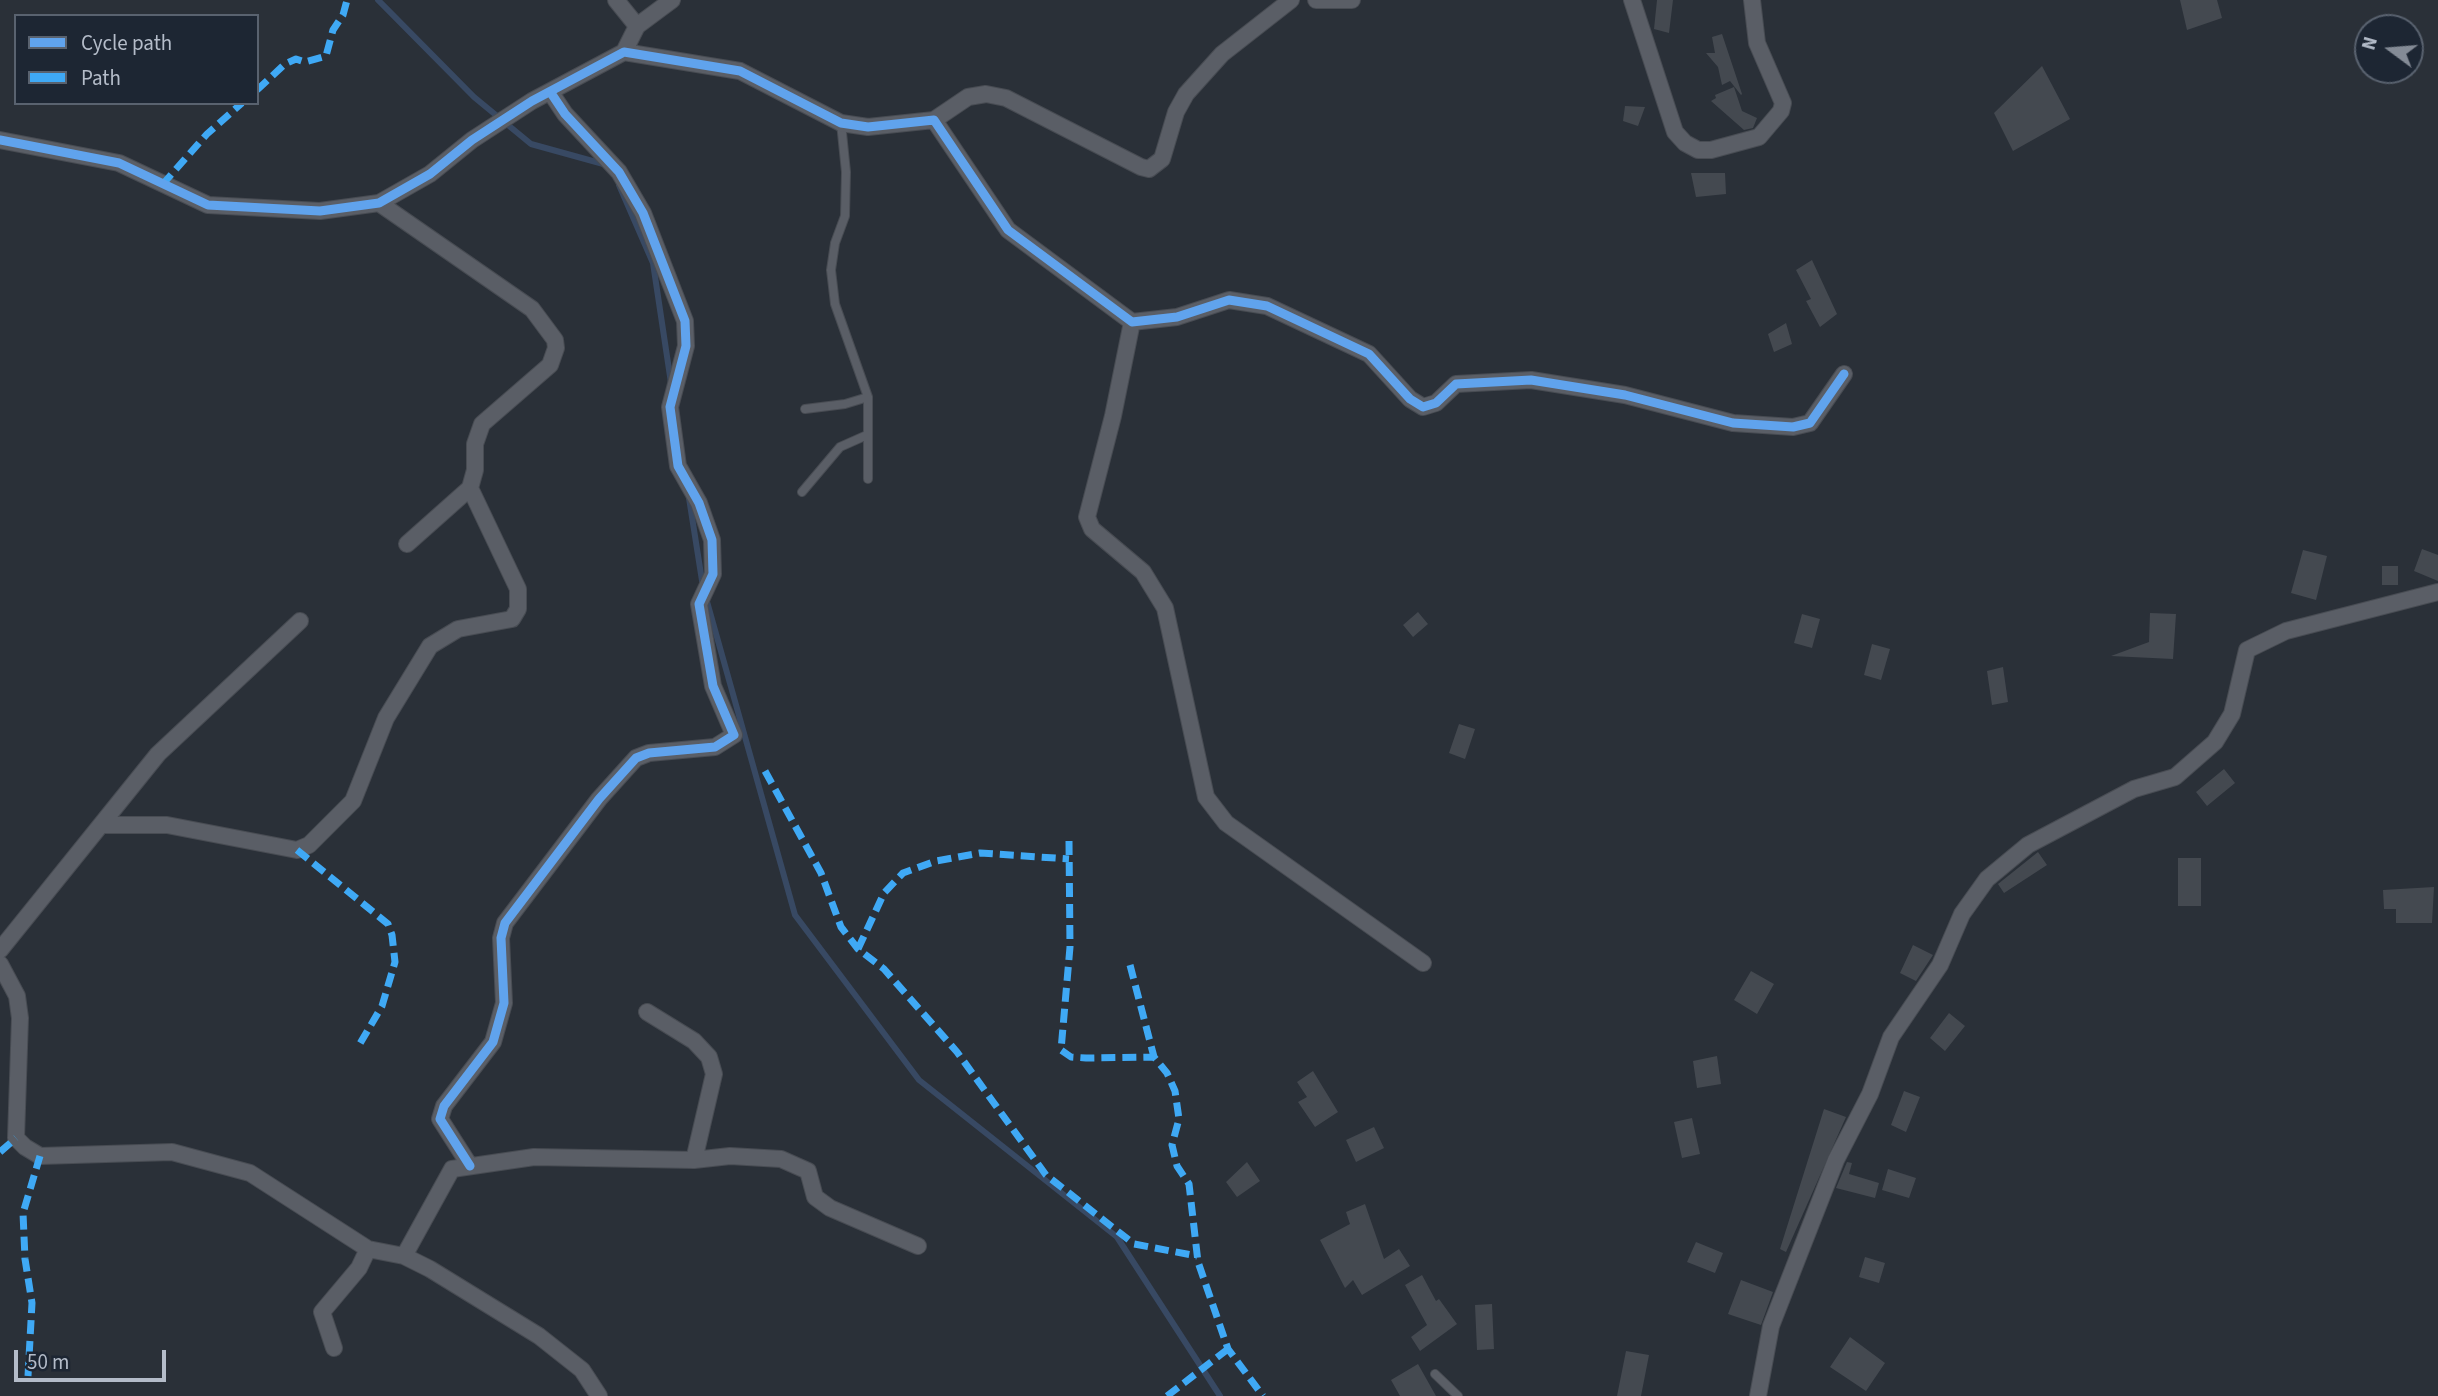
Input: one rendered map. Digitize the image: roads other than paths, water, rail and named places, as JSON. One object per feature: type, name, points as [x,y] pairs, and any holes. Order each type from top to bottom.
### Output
[{"type":"street","points":[[616,0],[637,26]]},
{"type":"street","points":[[0,140],[120,163],[208,205],[320,211],[379,203],[430,174],[472,139],[532,101],[624,52],[637,26],[672,0]]},
{"type":"street","points":[[624,52],[740,71],[841,123],[868,127],[934,120],[968,97],[986,94],[1006,98],[1149,169],[1162,159],[1176,112],[1186,94],[1222,54],[1291,0]]},
{"type":"street","points":[[1315,0],[1352,0]]},
{"type":"street","points":[[1632,0],[1675,132],[1685,143],[1698,149],[1711,150],[1759,137],[1781,111],[1783,103],[1757,43],[1752,0]]},
{"type":"street","points":[[470,1167],[440,1119],[443,1106],[493,1042],[504,1003],[501,938],[505,923],[599,799],[636,758],[649,753],[707,749],[734,735],[713,686],[699,604],[713,574],[712,540],[699,503],[678,466],[670,407],[686,346],[685,321],[637,203],[619,173],[565,114],[551,93]]},
{"type":"street","points":[[934,120],[1008,230],[1132,322],[1177,317],[1229,300],[1267,306],[1369,354],[1410,399],[1423,407],[1436,403],[1456,384],[1531,380],[1659,402],[1733,423],[1793,427],[1810,423],[1844,374]]},
{"type":"street","points":[[379,203],[532,309],[555,340],[556,348],[550,365],[482,424],[475,444],[475,470],[470,488],[407,544]]},
{"type":"street","points":[[1132,322],[1113,416],[1087,517],[1091,529],[1143,572],[1165,608],[1206,797],[1226,823],[1423,963]]},
{"type":"street","points":[[101,825],[167,825],[298,850],[309,845],[353,801],[386,718],[430,646],[458,629],[512,619],[517,609],[518,589],[470,488]]},
{"type":"street","points":[[1758,1396],[1770,1326],[1836,1160],[1870,1094],[1891,1037],[1940,965],[1962,914],[1987,879],[2028,845],[2134,789],[2175,777],[2215,742],[2232,714],[2247,650],[2286,631],[2438,592]]},
{"type":"street","points":[[0,950],[177,734],[300,621]]},
{"type":"street","points":[[0,964],[17,996],[20,1018],[16,1138],[25,1147],[40,1156],[172,1152],[250,1173],[368,1249],[404,1256],[430,1269],[539,1336],[582,1370],[599,1396]]},
{"type":"street","points":[[647,1012],[694,1041],[709,1057],[714,1073],[694,1160]]},
{"type":"street","points":[[404,1256],[452,1170],[534,1157],[694,1160],[730,1156],[781,1159],[797,1163],[808,1171],[815,1197],[830,1208],[918,1246]]},
{"type":"street","points":[[334,1348],[322,1311],[359,1268],[368,1249]]},
{"type":"lane","points":[[841,123],[846,172],[845,216],[831,270],[835,304],[868,397],[868,479]]},
{"type":"lane","points":[[805,409],[845,404],[868,397]]},
{"type":"lane","points":[[802,492],[840,447],[867,435]]},
{"type":"lane","points":[[1435,1374],[1458,1396]]},
{"type":"waterway","points":[[378,0],[474,97],[531,144],[607,165]]},
{"type":"waterway","points":[[619,185],[653,263],[671,383]]},
{"type":"waterway","points":[[689,498],[703,587]]},
{"type":"waterway","points":[[706,598],[795,915],[919,1080],[1117,1237],[1220,1396]]}]
